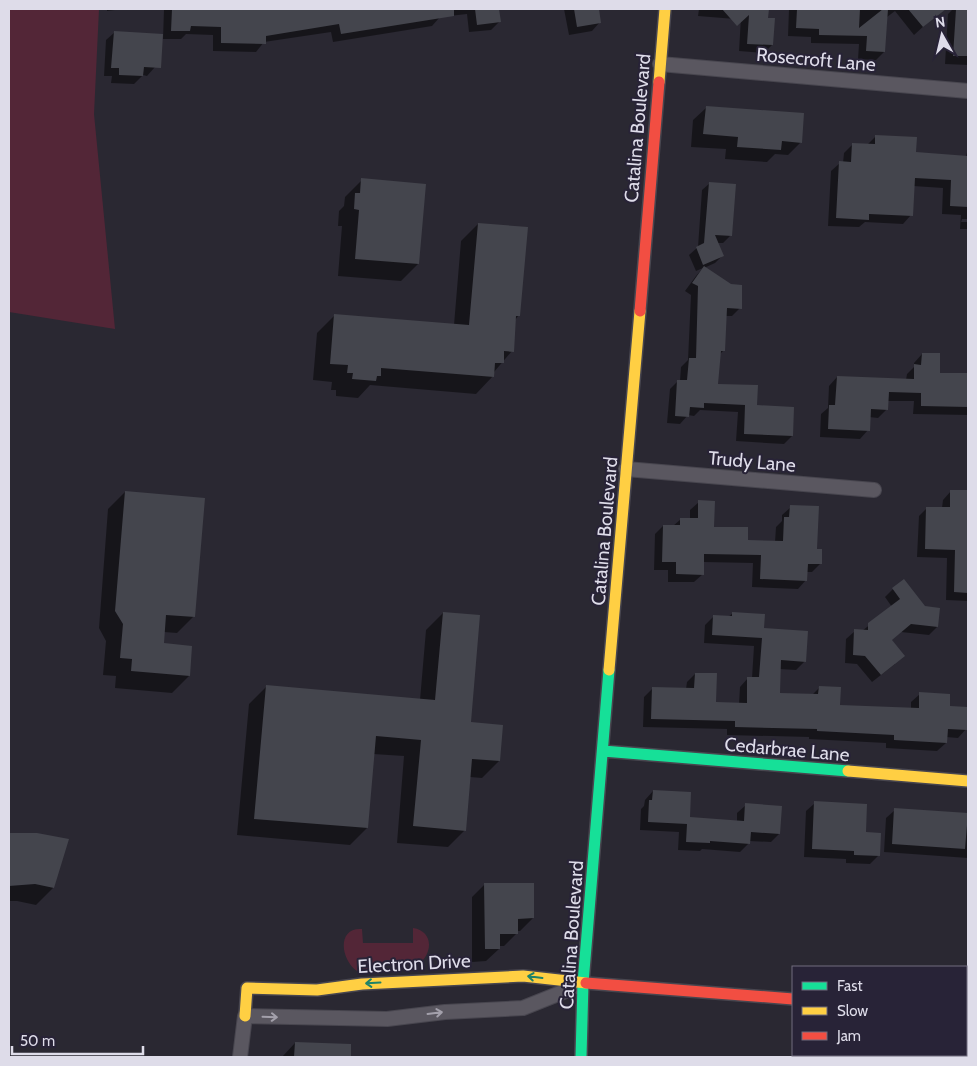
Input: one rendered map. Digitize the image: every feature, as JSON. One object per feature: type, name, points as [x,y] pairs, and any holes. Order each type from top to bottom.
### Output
[{"type":"main road","name":"Catalina Boulevard","points":[[581,1057],[584,984],[665,9]]},
{"type":"main road","name":"Cedarbrae Lane","points":[[603,751],[968,782]]},
{"type":"main road","name":"Electron Drive","points":[[245,1016],[247,988],[317,990],[362,984],[523,976],[584,984],[792,999]]},
{"type":"street","name":"Rosecroft Lane","points":[[660,64],[968,91]]},
{"type":"street","name":"Trudy Lane","points":[[626,470],[874,490]]},
{"type":"street","name":"Electron Drive","points":[[245,1016],[387,1019],[445,1012],[523,1008],[584,984]]},
{"type":"street","points":[[240,1057],[245,1016]]},
{"type":"shaded area","points":[[9,9],[99,9],[94,114],[115,329],[9,312]]},
{"type":"shaded area","points":[[413,928],[424,933],[429,942],[427,953],[420,963],[375,964],[368,969],[357,971],[347,959],[344,945],[345,938],[348,933],[354,930],[362,929],[363,943],[413,943]]},
{"type":"building","points":[[172,9],[454,9],[454,16],[341,34],[339,24],[266,36],[266,44],[221,43],[221,27],[191,26],[190,31],[171,31]]},
{"type":"building","points":[[475,9],[499,9],[501,22],[477,25]]},
{"type":"building","points":[[574,9],[599,9],[601,23],[577,27]]},
{"type":"building","points":[[722,9],[769,9],[768,18],[775,18],[773,45],[747,44],[749,15],[737,26]]},
{"type":"building","points":[[797,9],[860,9],[859,28],[883,9],[888,9],[885,52],[866,51],[867,36],[819,35],[819,29],[796,28]]},
{"type":"building","points":[[908,9],[946,9],[923,27]]},
{"type":"building","points":[[956,9],[968,9],[968,56],[953,56]]},
{"type":"building","points":[[114,31],[163,34],[161,68],[144,67],[143,76],[119,75],[119,68],[111,68]]},
{"type":"building","points":[[706,106],[804,113],[802,143],[782,141],[781,150],[737,147],[738,137],[703,134]]},
{"type":"building","points":[[875,135],[917,137],[916,152],[968,156],[968,207],[950,206],[951,180],[915,178],[913,216],[869,214],[869,220],[836,218],[839,161],[851,162],[852,143],[875,144]]},
{"type":"building","points":[[361,178],[426,184],[419,264],[355,259],[359,210],[354,209],[355,193],[360,193]]},
{"type":"building","points":[[709,182],[736,184],[732,236],[715,235],[724,256],[703,265],[696,247],[704,243]]},
{"type":"building","points":[[478,223],[528,227],[520,316],[516,316],[514,352],[504,351],[504,363],[495,363],[494,377],[381,368],[381,376],[377,376],[376,381],[352,379],[353,373],[347,373],[348,365],[330,364],[334,314],[469,325]]},
{"type":"building","points":[[704,266],[731,284],[742,285],[742,309],[727,308],[725,351],[721,351],[718,384],[758,385],[757,405],[794,407],[793,436],[744,434],[745,405],[704,403],[704,408],[690,407],[689,417],[675,416],[677,380],[687,380],[689,358],[696,358],[698,286],[692,283]]},
{"type":"building","points":[[922,353],[940,353],[940,373],[968,373],[968,407],[921,406],[921,393],[889,392],[888,410],[871,409],[870,431],[828,429],[829,405],[835,405],[837,376],[914,379],[914,364],[921,365]]},
{"type":"building","points":[[950,490],[968,490],[968,593],[954,592],[955,550],[925,549],[926,507],[950,507]]},
{"type":"building","points":[[125,491],[205,498],[195,617],[166,615],[164,643],[192,646],[190,676],[131,671],[132,659],[120,658],[123,624],[115,611]]},
{"type":"building","points":[[698,500],[715,501],[714,527],[748,527],[748,540],[783,541],[784,517],[789,517],[790,505],[819,506],[817,549],[822,549],[822,564],[808,564],[807,581],[760,579],[761,555],[704,554],[704,575],[676,574],[676,562],[662,562],[663,525],[680,525],[680,518],[698,518]]},
{"type":"building","points":[[904,579],[925,606],[940,608],[938,627],[911,624],[892,640],[905,656],[881,675],[865,656],[853,655],[854,629],[868,630],[868,623],[900,599],[892,588]]},
{"type":"building","points":[[443,612],[480,615],[471,722],[503,725],[500,761],[472,759],[466,831],[413,826],[421,740],[376,736],[368,828],[254,819],[266,685],[435,700]]},
{"type":"building","points":[[732,612],[765,614],[764,628],[808,631],[806,662],[781,660],[780,693],[818,694],[819,686],[841,687],[840,705],[919,708],[919,692],[950,694],[950,706],[968,707],[967,730],[948,729],[947,743],[894,740],[894,735],[817,731],[817,729],[735,727],[735,721],[651,719],[652,687],[694,688],[695,673],[717,673],[716,702],[747,703],[747,677],[759,677],[762,638],[712,635],[713,615],[732,616]]},
{"type":"building","points":[[653,790],[691,792],[690,817],[744,821],[745,803],[782,806],[780,834],[751,832],[750,844],[710,841],[710,843],[686,842],[687,824],[648,822],[649,800],[652,800]]},
{"type":"building","points":[[814,801],[867,804],[866,832],[881,833],[880,856],[854,855],[854,851],[812,849]]},
{"type":"building","points":[[894,808],[968,813],[965,849],[892,844]]},
{"type":"building","points":[[9,833],[37,833],[69,839],[54,888],[35,884],[9,886]]},
{"type":"building","points":[[484,883],[534,883],[534,918],[518,919],[518,934],[500,934],[500,949],[485,949]]},
{"type":"building","points":[[295,1042],[351,1044],[351,1057],[294,1057]]},
{"type":"traffic: fast","points":[[581,1057],[583,983],[609,670]]},
{"type":"traffic: fast","points":[[603,751],[848,771]]},
{"type":"traffic: slow","points":[[659,82],[665,9]]},
{"type":"traffic: slow","points":[[609,670],[640,311]]},
{"type":"traffic: slow","points":[[848,771],[968,781]]},
{"type":"traffic: slow","points":[[245,1016],[247,988],[317,990],[362,984],[523,976],[586,983]]},
{"type":"traffic: jam","points":[[640,311],[659,82]]},
{"type":"traffic: jam","points":[[586,983],[792,999]]}]
